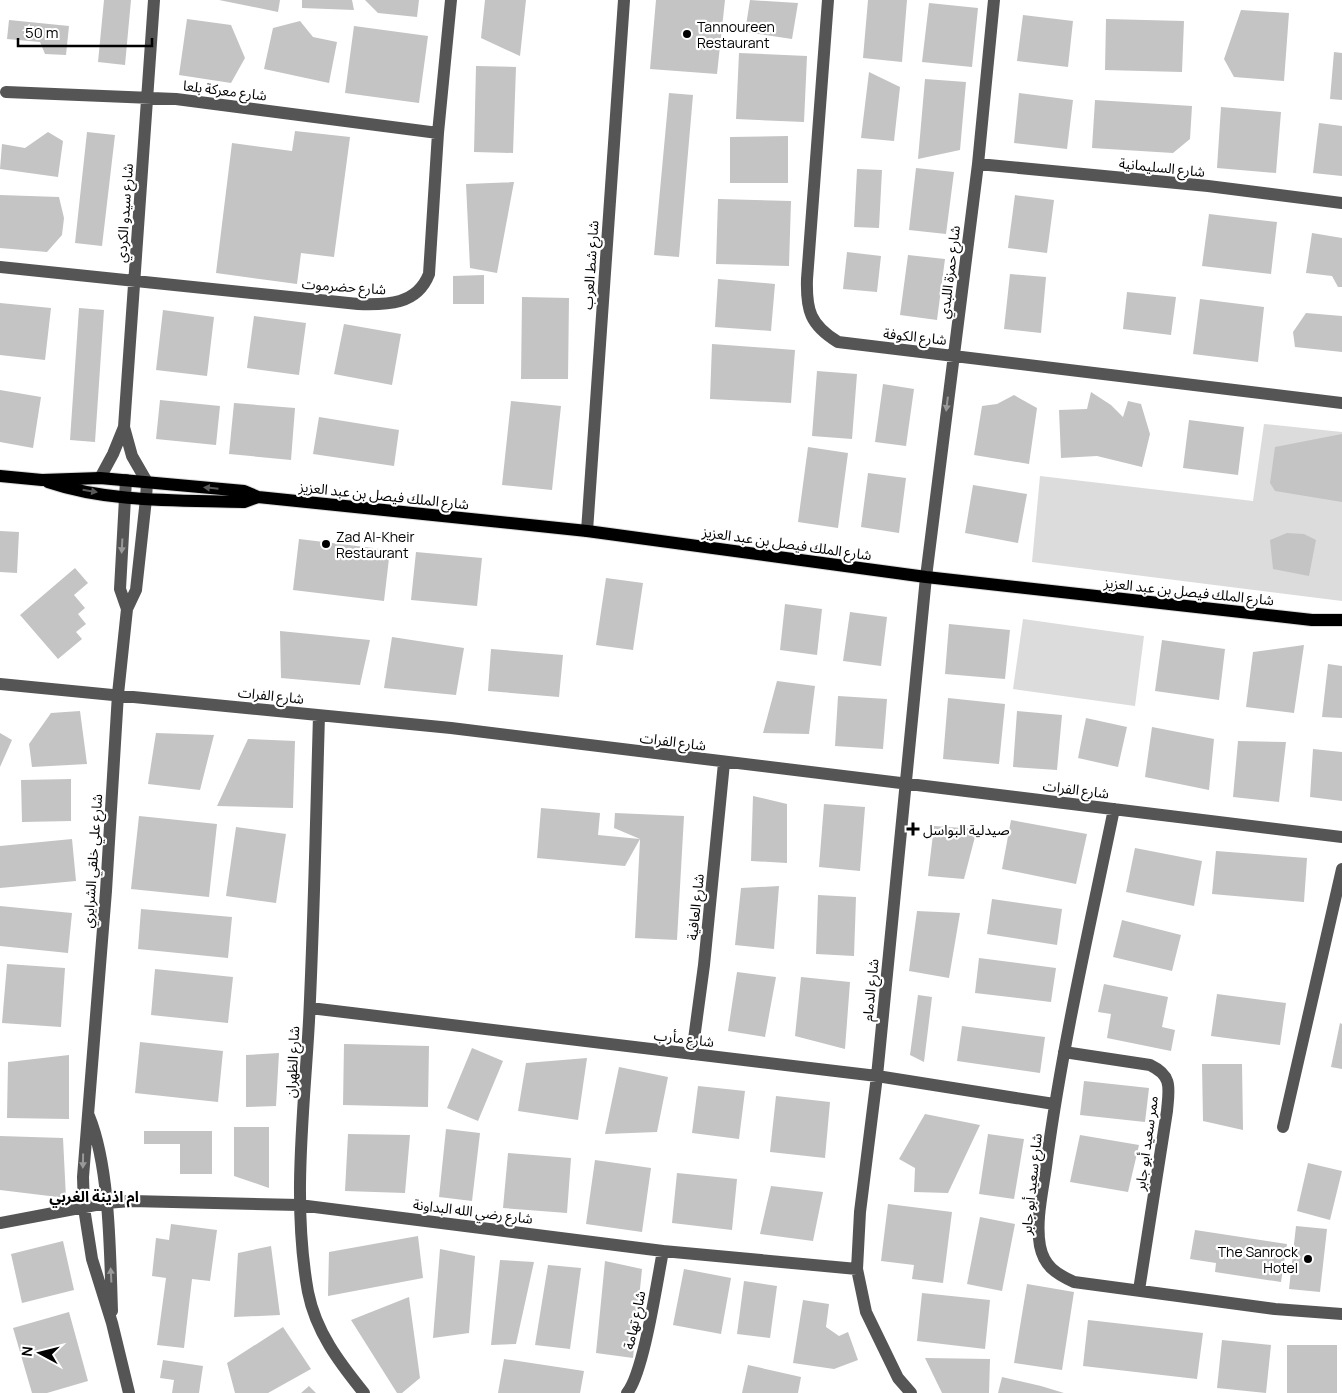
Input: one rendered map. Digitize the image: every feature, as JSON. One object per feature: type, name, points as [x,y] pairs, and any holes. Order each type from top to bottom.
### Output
[{"type":"main road","name":"شارع الملك فيصل بن عبد العزيز","points":[[0,476],[42,480],[100,478],[244,491],[258,498],[587,531],[926,577],[1312,620],[1342,620]]},
{"type":"main road","name":"شارع الملك فيصل بن عبد العزيز","points":[[42,480],[58,486],[146,499],[244,502],[258,498]]},
{"type":"main road","name":"شارع الملك فيصل بن عبد العزيز","points":[[1312,620],[1342,629]]},
{"type":"street","name":"شارع سيدو الكردي","points":[[100,478],[113,454],[124,427],[154,0]]},
{"type":"street","name":"شارع حضرموت","points":[[0,266],[358,304],[382,305],[408,299],[421,288],[429,274],[438,133],[451,0]]},
{"type":"street","name":"شارع شط العرب","points":[[587,531],[624,0]]},
{"type":"street","name":"شارع الكوفة","points":[[828,0],[806,300],[813,320],[823,333],[838,342],[1342,403]]},
{"type":"street","name":"شارع حمزة اللبدي","points":[[926,577],[978,164],[994,0]]},
{"type":"street","name":"شارع معركة بلعا","points":[[6,92],[146,96],[438,133]]},
{"type":"street","name":"شارع السليمانية","points":[[978,164],[1208,186],[1342,203]]},
{"type":"street","name":"شارع سيدو الكردي","points":[[124,427],[132,456],[146,482]]},
{"type":"street","name":"شارع علي خلقي الشرايري","points":[[126,480],[120,589],[127,609]]},
{"type":"street","name":"شارع علي خلقي الشرايري","points":[[129,1393],[112,1324],[92,1259],[84,1208],[84,1152],[89,1116],[118,694],[127,609],[136,590],[146,499],[146,482]]},
{"type":"street","name":"شارع الدمام","points":[[911,1393],[898,1378],[866,1312],[857,1269],[860,1212],[877,1076],[926,577]]},
{"type":"street","name":"شارع الفرات","points":[[0,684],[118,694],[461,729],[724,763],[906,783],[1342,837]]},
{"type":"street","name":"شارع الظهران","points":[[319,716],[310,1008],[299,1205],[308,1292],[317,1323],[335,1358],[364,1393]]},
{"type":"street","name":"شارع العافية","points":[[692,1054],[704,965],[724,763]]},
{"type":"street","name":"شارع سعيد أبو جابر","points":[[1114,809],[1054,1104],[1039,1223],[1040,1245],[1046,1264],[1057,1275],[1074,1282],[1275,1309],[1342,1314]]},
{"type":"street","points":[[1283,1127],[1342,869]]},
{"type":"street","name":"شارع مأرب","points":[[310,1008],[877,1076],[1054,1104]]},
{"type":"street","name":"ممر سعيد أبو جابر","points":[[1064,1052],[1150,1065],[1162,1071],[1167,1078],[1169,1087],[1167,1111],[1139,1290]]},
{"type":"street","name":"شارع علي خلقي الشرايري","points":[[89,1116],[97,1136],[106,1203],[112,1324]]},
{"type":"street","name":"شارع رضي الله البداونة","points":[[0,1223],[106,1203],[163,1202],[299,1205],[663,1251],[857,1269]]},
{"type":"street","name":"شارع تهامة","points":[[632,1391],[641,1360],[663,1251]]},
{"type":"shaded area","points":[[1264,424],[1342,432],[1342,601],[1032,562],[1040,476],[1253,501]]},
{"type":"shaded area","points":[[1023,619],[1144,636],[1135,706],[1013,689]]},
{"type":"building","points":[[104,0],[131,0],[125,65],[98,62]]},
{"type":"building","points":[[219,0],[280,0],[278,12]]},
{"type":"building","points":[[302,0],[352,0],[354,10],[302,8]]},
{"type":"building","points":[[365,0],[419,0],[417,17],[378,13]]},
{"type":"building","points":[[485,0],[526,0],[520,56],[481,38]]},
{"type":"building","name":"Tannoureen Restaurant","points":[[656,0],[725,0],[717,74],[650,69]]},
{"type":"building","points":[[750,0],[798,3],[792,39],[745,32]]},
{"type":"building","points":[[868,0],[907,0],[902,62],[863,58]]},
{"type":"building","points":[[929,3],[978,8],[972,67],[922,62]]},
{"type":"building","points":[[1241,10],[1289,13],[1284,81],[1234,77],[1224,59]]},
{"type":"building","points":[[1023,15],[1073,21],[1068,67],[1017,61]]},
{"type":"building","points":[[187,19],[231,25],[245,58],[231,83],[179,75]]},
{"type":"building","points":[[1106,19],[1184,21],[1182,72],[1105,70]]},
{"type":"building","points":[[9,20],[69,26],[66,55],[45,54],[40,42],[7,39]]},
{"type":"building","points":[[300,21],[313,37],[337,42],[329,83],[264,69],[273,28]]},
{"type":"building","points":[[354,26],[428,36],[419,103],[345,93]]},
{"type":"building","points":[[1334,52],[1342,53],[1342,100],[1330,99]]},
{"type":"building","points":[[739,53],[807,56],[804,122],[736,119]]},
{"type":"building","points":[[476,66],[516,67],[513,153],[474,152]]},
{"type":"building","points":[[869,72],[900,87],[894,141],[861,138]]},
{"type":"building","points":[[925,79],[966,82],[960,150],[918,159]]},
{"type":"building","points":[[669,93],[693,95],[679,257],[654,255]]},
{"type":"building","points":[[1019,93],[1073,100],[1067,149],[1014,143]]},
{"type":"building","points":[[1095,100],[1192,106],[1190,139],[1173,153],[1092,148]]},
{"type":"building","points":[[1221,107],[1281,112],[1276,173],[1217,168]]},
{"type":"building","points":[[1319,123],[1342,126],[1342,176],[1313,173]]},
{"type":"building","points":[[295,131],[350,137],[334,257],[301,253],[297,284],[216,273],[232,143],[292,151]]},
{"type":"building","points":[[48,132],[63,141],[58,177],[0,169],[2,144],[25,148]]},
{"type":"building","points":[[87,132],[115,135],[102,246],[75,243]]},
{"type":"building","points":[[788,136],[788,183],[730,183],[730,137]]},
{"type":"building","points":[[916,168],[954,172],[946,234],[909,230]]},
{"type":"building","points":[[857,169],[882,170],[879,228],[854,227]]},
{"type":"building","points":[[514,182],[497,273],[470,268],[466,184]]},
{"type":"building","points":[[0,195],[59,197],[64,218],[62,235],[47,252],[0,248]]},
{"type":"building","points":[[1015,195],[1054,200],[1047,253],[1008,248]]},
{"type":"building","points":[[718,199],[791,201],[789,266],[716,264]]},
{"type":"building","points":[[1209,214],[1277,222],[1271,274],[1202,266]]},
{"type":"building","points":[[1312,233],[1342,238],[1342,287],[1338,287],[1332,276],[1306,273]]},
{"type":"building","points":[[847,252],[881,256],[877,292],[843,289]]},
{"type":"building","points":[[908,255],[945,259],[937,320],[900,315]]},
{"type":"building","points":[[1010,274],[1046,277],[1041,333],[1004,329]]},
{"type":"building","points":[[484,275],[484,304],[453,304],[453,276]]},
{"type":"building","points":[[718,279],[775,284],[771,331],[715,327]]},
{"type":"building","points":[[1127,292],[1176,297],[1171,335],[1123,329]]},
{"type":"building","points":[[522,297],[569,298],[568,379],[521,379]]},
{"type":"building","points":[[1200,299],[1264,307],[1258,362],[1193,354]]},
{"type":"building","points":[[0,303],[51,308],[45,360],[0,355]]},
{"type":"building","points":[[79,308],[104,310],[95,442],[70,440]]},
{"type":"building","points":[[163,310],[214,317],[207,376],[156,370]]},
{"type":"building","points":[[1306,313],[1342,316],[1342,352],[1295,347],[1293,332]]},
{"type":"building","points":[[254,316],[306,323],[299,375],[247,368]]},
{"type":"building","points":[[344,324],[401,334],[392,385],[334,374]]},
{"type":"building","points":[[712,344],[795,350],[791,403],[710,399]]},
{"type":"building","points":[[817,371],[857,374],[852,439],[812,436]]},
{"type":"building","points":[[883,384],[914,389],[906,446],[875,442]]},
{"type":"building","points":[[0,390],[41,397],[33,448],[0,442]]},
{"type":"building","points":[[1091,392],[1111,405],[1123,417],[1128,401],[1141,404],[1150,434],[1142,467],[1097,456],[1061,458],[1059,410],[1087,409]]},
{"type":"building","points":[[1014,395],[1037,408],[1029,464],[974,455],[982,406],[997,404]]},
{"type":"building","points":[[160,400],[220,406],[216,445],[156,439]]},
{"type":"building","points":[[511,401],[561,406],[552,490],[502,485]]},
{"type":"building","points":[[234,403],[295,408],[291,460],[229,454]]},
{"type":"building","points":[[319,417],[399,430],[394,466],[313,454]]},
{"type":"building","points":[[1189,420],[1244,427],[1238,475],[1183,468]]},
{"type":"building","points":[[1342,434],[1342,502],[1275,491],[1270,483],[1275,447]]},
{"type":"building","points":[[808,447],[848,453],[838,528],[798,522]]},
{"type":"building","points":[[868,473],[906,478],[899,533],[861,527]]},
{"type":"building","points":[[973,485],[1027,494],[1018,543],[965,533]]},
{"type":"building","points":[[0,531],[19,532],[17,573],[0,572]]},
{"type":"building","points":[[1287,533],[1304,534],[1316,540],[1309,576],[1273,569],[1270,540]]},
{"type":"building","points":[[299,539],[390,550],[384,601],[293,590]]},
{"type":"building","points":[[416,552],[482,558],[477,606],[411,600]]},
{"type":"building","points":[[75,568],[88,583],[74,595],[85,608],[78,614],[86,624],[76,632],[82,639],[58,659],[20,615]]},
{"type":"building","points":[[606,578],[643,583],[633,650],[596,645]]},
{"type":"building","points":[[785,604],[822,609],[817,655],[780,650]]},
{"type":"building","points":[[850,612],[887,617],[881,666],[843,661]]},
{"type":"building","points":[[949,624],[1010,630],[1005,679],[945,674]]},
{"type":"building","points":[[280,631],[370,640],[360,685],[281,678]]},
{"type":"building","points":[[392,637],[464,648],[456,695],[384,688]]},
{"type":"building","points":[[1162,640],[1225,649],[1219,700],[1155,691]]},
{"type":"building","points":[[1304,645],[1294,713],[1246,707],[1253,652]]},
{"type":"building","points":[[491,649],[563,655],[559,697],[488,691]]},
{"type":"building","points":[[1328,664],[1342,666],[1342,718],[1322,717]]},
{"type":"building","points":[[777,681],[815,686],[809,734],[763,733]]},
{"type":"building","points":[[838,696],[887,699],[883,749],[835,746]]},
{"type":"building","points":[[948,698],[1005,704],[999,764],[943,759]]},
{"type":"building","points":[[80,711],[87,764],[32,767],[29,744],[51,713]]},
{"type":"building","points":[[1017,711],[1062,715],[1057,770],[1013,767]]},
{"type":"building","points":[[1086,718],[1127,727],[1118,767],[1078,758]]},
{"type":"building","points":[[1152,727],[1214,739],[1209,790],[1145,777]]},
{"type":"building","points":[[0,733],[12,740],[0,767]]},
{"type":"building","points":[[156,733],[214,735],[200,790],[148,784]]},
{"type":"building","points":[[248,739],[295,741],[293,808],[217,806]]},
{"type":"building","points":[[1238,741],[1286,742],[1279,802],[1233,797]]},
{"type":"building","points":[[1313,749],[1342,752],[1342,801],[1310,797]]},
{"type":"building","points":[[71,779],[71,821],[22,822],[21,780]]},
{"type":"building","points":[[753,796],[787,804],[787,863],[751,861]]},
{"type":"building","points":[[824,804],[865,807],[860,871],[819,867]]},
{"type":"building","points":[[541,808],[600,813],[598,835],[640,839],[625,866],[537,858]]},
{"type":"building","points":[[615,813],[684,816],[677,940],[635,938],[640,839],[614,828]]},
{"type":"building","points":[[139,816],[217,824],[209,897],[131,889]]},
{"type":"building","points":[[1011,820],[1087,834],[1076,884],[1002,869]]},
{"type":"building","points":[[934,826],[977,829],[964,879],[928,876]]},
{"type":"building","points":[[236,827],[286,834],[276,903],[226,896]]},
{"type":"building","points":[[72,839],[76,881],[0,888],[0,846]]},
{"type":"building","points":[[1135,848],[1202,861],[1194,906],[1126,892]]},
{"type":"building","points":[[1216,851],[1307,858],[1304,902],[1212,894]]},
{"type":"building","points":[[779,886],[774,949],[735,945],[741,888]]},
{"type":"building","points":[[818,895],[856,897],[854,956],[816,954]]},
{"type":"building","points":[[992,899],[1062,909],[1057,945],[987,934]]},
{"type":"building","points":[[0,906],[72,913],[68,953],[0,946]]},
{"type":"building","points":[[141,909],[232,917],[228,958],[138,949]]},
{"type":"building","points":[[917,911],[960,913],[949,978],[909,971]]},
{"type":"building","points":[[1122,920],[1181,935],[1172,971],[1113,957]]},
{"type":"building","points":[[979,958],[1056,968],[1051,1002],[975,993]]},
{"type":"building","points":[[7,964],[65,968],[61,1027],[2,1023]]},
{"type":"building","points":[[155,969],[233,977],[228,1023],[151,1015]]},
{"type":"building","points":[[737,972],[776,977],[765,1037],[728,1031]]},
{"type":"building","points":[[801,977],[850,982],[845,1049],[795,1036]]},
{"type":"building","points":[[1104,984],[1168,997],[1162,1027],[1175,1030],[1171,1051],[1107,1038],[1111,1014],[1098,1012]]},
{"type":"building","points":[[1217,994],[1286,1003],[1280,1045],[1211,1036]]},
{"type":"building","points":[[918,995],[932,997],[924,1062],[910,1055]]},
{"type":"building","points":[[1340,1023],[1342,1024],[1342,1069],[1331,1067]]},
{"type":"building","points":[[962,1026],[1045,1037],[1040,1073],[957,1061]]},
{"type":"building","points":[[140,1042],[223,1051],[218,1102],[135,1093]]},
{"type":"building","points":[[344,1044],[429,1046],[428,1107],[343,1105]]},
{"type":"building","points":[[472,1048],[503,1061],[478,1121],[447,1108]]},
{"type":"building","points":[[279,1053],[276,1106],[246,1107],[246,1055]]},
{"type":"building","points":[[69,1055],[69,1119],[7,1118],[8,1062]]},
{"type":"building","points":[[587,1058],[578,1120],[518,1111],[526,1063]]},
{"type":"building","points":[[1202,1064],[1242,1064],[1243,1130],[1203,1121]]},
{"type":"building","points":[[619,1067],[668,1077],[657,1132],[605,1134]]},
{"type":"building","points":[[1084,1081],[1149,1088],[1145,1122],[1080,1115]]},
{"type":"building","points":[[698,1086],[745,1091],[739,1139],[692,1133]]},
{"type":"building","points":[[776,1096],[830,1102],[825,1158],[770,1152]]},
{"type":"building","points":[[925,1114],[980,1125],[948,1193],[914,1192],[915,1168],[899,1159]]},
{"type":"building","points":[[234,1127],[269,1127],[269,1188],[234,1176]]},
{"type":"building","points":[[446,1129],[480,1133],[472,1201],[439,1197]]},
{"type":"building","points":[[144,1131],[212,1131],[212,1174],[180,1174],[180,1144],[144,1144]]},
{"type":"building","points":[[348,1134],[410,1135],[405,1193],[345,1191]]},
{"type":"building","points":[[988,1134],[1024,1139],[1014,1199],[979,1194]]},
{"type":"building","points":[[1080,1135],[1139,1145],[1128,1192],[1070,1182]]},
{"type":"building","points":[[0,1136],[63,1138],[66,1198],[0,1190]]},
{"type":"building","points":[[508,1153],[571,1158],[567,1213],[503,1208]]},
{"type":"building","points":[[595,1160],[651,1168],[642,1232],[586,1224]]},
{"type":"building","points":[[1308,1163],[1342,1171],[1330,1220],[1297,1211]]},
{"type":"building","points":[[677,1173],[737,1179],[732,1230],[672,1223]]},
{"type":"building","points":[[771,1186],[823,1192],[813,1241],[760,1234]]},
{"type":"building","points":[[888,1204],[952,1212],[943,1283],[912,1279],[914,1265],[881,1261]]},
{"type":"building","points":[[980,1217],[1015,1224],[1002,1291],[967,1284]]},
{"type":"building","points":[[171,1224],[217,1230],[210,1281],[192,1279],[184,1348],[157,1345],[166,1278],[152,1276],[156,1238],[169,1240]]},
{"type":"building","name":"The Sanrock Hotel","points":[[1296,1226],[1327,1229],[1320,1292],[1289,1289]]},
{"type":"building","points":[[1195,1230],[1287,1244],[1281,1282],[1215,1272],[1216,1263],[1190,1259]]},
{"type":"building","points":[[418,1236],[423,1278],[328,1296],[329,1252]]},
{"type":"building","points":[[63,1241],[74,1290],[22,1303],[11,1254]]},
{"type":"building","points":[[271,1246],[280,1315],[234,1317],[238,1253]]},
{"type":"building","points":[[440,1249],[475,1256],[469,1333],[433,1338]]},
{"type":"building","points":[[500,1260],[534,1262],[516,1344],[491,1345]]},
{"type":"building","points":[[605,1261],[642,1269],[633,1358],[596,1353]]},
{"type":"building","points":[[548,1265],[581,1268],[570,1349],[535,1345]]},
{"type":"building","points":[[684,1269],[731,1278],[721,1334],[673,1325]]},
{"type":"building","points":[[744,1281],[777,1286],[770,1338],[737,1334]]},
{"type":"building","points":[[1027,1284],[1074,1292],[1062,1370],[1014,1363]]},
{"type":"building","points":[[922,1293],[990,1300],[985,1349],[917,1341]]},
{"type":"building","points":[[409,1297],[420,1378],[402,1393],[397,1393],[351,1320]]},
{"type":"building","points":[[803,1300],[829,1304],[826,1327],[839,1336],[848,1332],[858,1360],[834,1369],[793,1363]]},
{"type":"building","points":[[69,1312],[88,1381],[47,1393],[32,1393],[13,1328]]},
{"type":"building","points":[[1088,1320],[1203,1333],[1197,1379],[1083,1366]]},
{"type":"building","points":[[283,1327],[311,1369],[268,1393],[235,1393],[227,1363]]},
{"type":"building","points":[[1222,1340],[1271,1345],[1266,1393],[1217,1388]]},
{"type":"building","points":[[1287,1345],[1337,1345],[1337,1393],[1287,1393]]},
{"type":"building","points":[[925,1358],[990,1359],[989,1393],[942,1393]]},
{"type":"building","points":[[504,1359],[584,1371],[580,1393],[498,1393]]},
{"type":"building","points":[[163,1360],[203,1366],[199,1393],[172,1393],[174,1380],[160,1378]]},
{"type":"building","points":[[748,1365],[801,1377],[798,1393],[742,1393]]},
{"type":"building","points":[[1002,1377],[1041,1386],[1064,1393],[998,1393]]},
{"type":"building","points":[[309,1386],[316,1393],[301,1393]]},
{"type":"place","name":"Tannoureen Restaurant","points":[[687,34]]},
{"type":"place","name":"Zad Al-Kheir Restaurant","points":[[326,544]]},
{"type":"place","name":"صيدلية البواسل","points":[[913,829]]},
{"type":"place","name":"The Sanrock Hotel","points":[[1308,1259]]},
{"type":"district","name":"ام اذينة الغربي","points":[[94,1196]]}]
